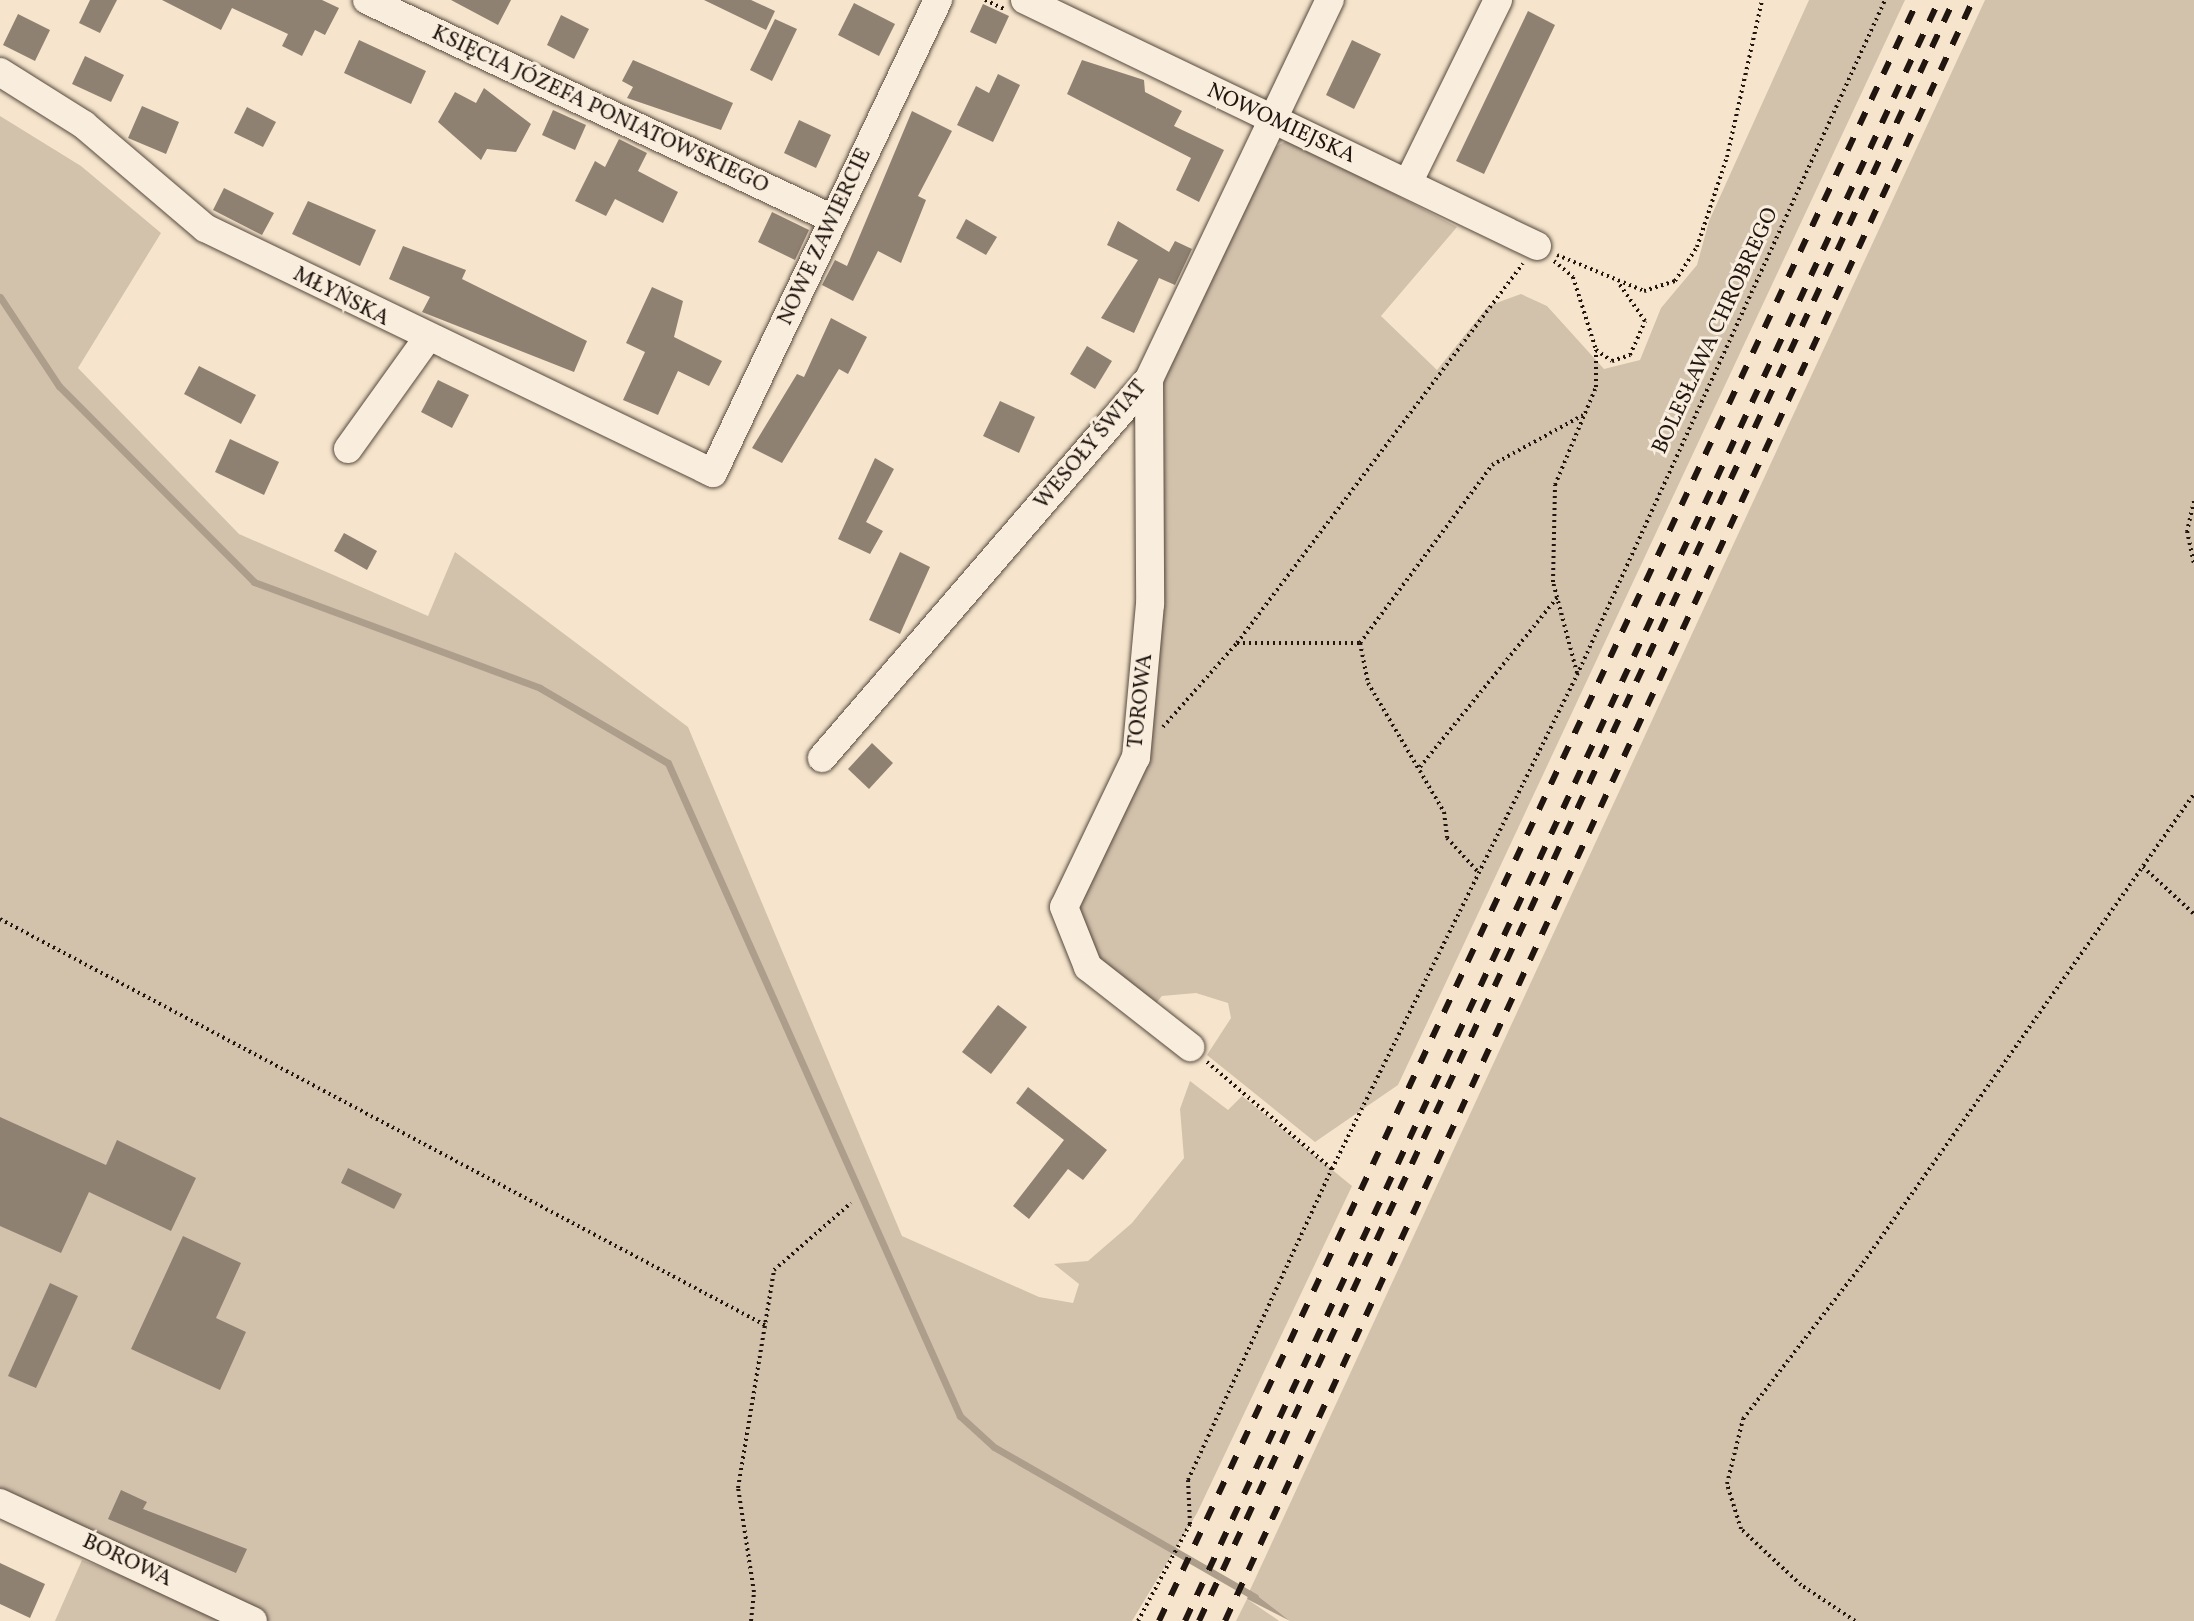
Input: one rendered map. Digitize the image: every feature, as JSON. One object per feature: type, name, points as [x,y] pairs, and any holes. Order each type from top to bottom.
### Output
[{"type":"street","name":"KSIĘCIA JÓZEFA PONIATOWSKIEGO","points":[[367,0],[833,219]]},
{"type":"street","name":"NOWE ZAWIERCIE","points":[[713,473],[938,0]]},
{"type":"street","name":"NOWOMIEJSKA","points":[[1025,0],[1537,246]]},
{"type":"street","name":"WESOŁY ŚWIAT","points":[[822,758],[1149,379],[1330,0]]},
{"type":"street","points":[[1408,183],[1498,0]]},
{"type":"street","name":"MŁYŃSKA","points":[[0,72],[84,125],[205,228],[426,340],[713,473]]},
{"type":"street","points":[[348,449],[426,340]]},
{"type":"street","name":"TOROWA","points":[[1149,379],[1150,604],[1136,757],[1068,885],[1067,930],[1088,967],[1190,1047]]},
{"type":"street","name":"BOROWA","points":[[0,1503],[253,1621]]},
{"type":"path","points":[[1537,246],[1615,279],[1661,290],[1692,256],[1748,82],[1762,0]]},
{"type":"path","name":"BOLESŁAWA CHROBREGO","points":[[1138,1621],[1190,1524],[1188,1480],[1332,1169],[1577,675],[1885,0]]},
{"type":"path","points":[[1537,246],[1573,277],[1596,350],[1596,387],[1555,485],[1557,598],[1577,675]]},
{"type":"path","points":[[1136,757],[1237,643],[1537,246]]},
{"type":"path","points":[[1596,350],[1612,361],[1641,341],[1645,321],[1615,279]]},
{"type":"path","points":[[1479,873],[1447,838],[1444,812],[1420,767],[1401,749],[1368,683],[1360,643],[1492,465],[1584,414]]},
{"type":"path","points":[[2194,501],[2187,531],[2194,563]]},
{"type":"path","points":[[1420,767],[1557,598]]},
{"type":"path","points":[[1237,643],[1360,643]]},
{"type":"path","points":[[1855,1621],[1801,1585],[1741,1529],[1727,1484],[1743,1419],[2194,794]]},
{"type":"path","points":[[2143,867],[2194,914]]},
{"type":"path","points":[[0,919],[765,1325]]},
{"type":"path","points":[[1190,1047],[1332,1169]]},
{"type":"path","points":[[751,1621],[754,1592],[738,1488],[774,1270],[851,1203]]},
{"type":"shaded area","points":[[1809,0],[1905,0],[1398,1085],[1315,1142],[1207,1055],[1231,1018],[1228,1003],[1196,993],[1162,996],[1152,1008],[1107,975],[1075,907],[1149,751],[1160,618],[1155,427],[1165,371],[1270,150],[1290,139],[1457,227],[1381,316],[1437,370],[1488,306],[1521,294],[1547,306],[1604,369],[1640,360],[1661,308],[1697,265],[1709,221]]},
{"type":"shaded area","points":[[1985,0],[2194,0],[2194,1621],[1290,1621],[1250,1590]]},
{"type":"shaded area","points":[[0,116],[81,166],[161,233],[78,368],[239,534],[428,616],[455,552],[688,727],[902,1236],[1039,1297],[1073,1303],[1079,1284],[1054,1264],[1088,1261],[1132,1223],[1184,1158],[1180,1109],[1190,1081],[1228,1110],[1242,1096],[1352,1186],[1197,1513],[1132,1621],[264,1621],[0,1494]]},
{"type":"shaded area","points":[[82,1560],[191,1603],[226,1621],[55,1621]]},
{"type":"shaded area","points":[[1250,1590],[1276,1610],[1290,1621],[1247,1599]]},
{"type":"shaded area","points":[[1247,1599],[1275,1618],[1279,1621],[1236,1621]]},
{"type":"building","points":[[90,0],[117,0],[100,33],[79,23]]},
{"type":"building","points":[[162,0],[322,0],[339,8],[325,35],[315,30],[302,56],[282,46],[288,34],[232,8],[221,30]]},
{"type":"building","points":[[451,0],[511,0],[498,25]]},
{"type":"building","points":[[704,0],[751,0],[775,11],[766,30]]},
{"type":"building","points":[[854,3],[895,24],[879,56],[838,35]]},
{"type":"building","points":[[983,4],[1009,16],[996,44],[970,32]]},
{"type":"building","points":[[1528,11],[1555,25],[1484,174],[1456,161]]},
{"type":"building","points":[[18,14],[50,30],[35,61],[3,45]]},
{"type":"building","points":[[561,15],[589,29],[574,59],[547,45]]},
{"type":"building","points":[[775,19],[797,29],[772,81],[750,70]]},
{"type":"building","points":[[359,40],[426,71],[411,104],[344,73]]},
{"type":"building","points":[[1352,40],[1381,54],[1354,109],[1326,95]]},
{"type":"building","points":[[85,56],[124,75],[111,102],[72,84]]},
{"type":"building","points":[[633,60],[733,103],[721,130],[627,98],[633,87],[622,81]]},
{"type":"building","points":[[1082,60],[1144,80],[1145,92],[1182,111],[1174,126],[1224,150],[1199,202],[1176,190],[1191,158],[1067,94]]},
{"type":"building","points":[[998,74],[1020,85],[993,142],[957,125],[976,86],[989,93]]},
{"type":"building","points":[[484,88],[531,124],[516,152],[487,149],[481,160],[438,122],[455,92],[476,103]]},
{"type":"building","points":[[142,106],[179,122],[166,154],[128,138]]},
{"type":"building","points":[[247,107],[276,122],[263,147],[234,133]]},
{"type":"building","points":[[553,110],[586,125],[575,150],[542,135]]},
{"type":"building","points":[[912,111],[952,131],[918,196],[926,200],[901,263],[878,251],[853,301],[822,285],[835,260],[847,266]]},
{"type":"building","points":[[799,120],[831,135],[816,168],[784,153]]},
{"type":"building","points":[[619,139],[647,153],[638,171],[678,192],[663,223],[615,199],[606,216],[575,201],[595,161],[605,167]]},
{"type":"building","points":[[224,188],[274,213],[262,235],[213,210]]},
{"type":"building","points":[[308,201],[376,230],[360,266],[292,234]]},
{"type":"building","points":[[772,212],[809,230],[795,260],[758,242]]},
{"type":"building","points":[[966,219],[997,237],[986,255],[956,238]]},
{"type":"building","points":[[1118,221],[1169,252],[1175,241],[1192,249],[1175,285],[1159,278],[1134,333],[1101,318],[1138,260],[1107,245]]},
{"type":"building","points":[[403,246],[466,270],[462,279],[587,341],[574,372],[422,312],[430,297],[389,279]]},
{"type":"building","points":[[652,287],[683,301],[674,337],[722,361],[709,386],[678,371],[658,415],[623,400],[645,352],[626,343]]},
{"type":"building","points":[[831,318],[867,337],[848,374],[839,369],[782,463],[752,448],[797,374],[804,377]]},
{"type":"building","points":[[1087,346],[1112,361],[1095,389],[1070,374]]},
{"type":"building","points":[[199,366],[256,395],[241,424],[184,394]]},
{"type":"building","points":[[438,380],[469,395],[452,428],[421,412]]},
{"type":"building","points":[[1000,401],[1035,417],[1019,453],[983,436]]},
{"type":"building","points":[[230,439],[279,462],[264,495],[215,472]]},
{"type":"building","points":[[875,458],[894,469],[866,522],[883,531],[870,554],[838,539]]},
{"type":"building","points":[[344,533],[377,551],[367,570],[334,551]]},
{"type":"building","points":[[900,552],[930,567],[900,634],[869,620]]},
{"type":"building","points":[[872,743],[893,763],[869,789],[848,769]]},
{"type":"building","points":[[998,1005],[1027,1027],[991,1074],[962,1052]]},
{"type":"building","points":[[1028,1087],[1107,1150],[1083,1180],[1068,1169],[1029,1219],[1013,1206],[1064,1140],[1016,1103]]},
{"type":"building","points":[[0,1117],[106,1165],[117,1140],[196,1178],[171,1231],[89,1192],[61,1253],[0,1226]]},
{"type":"building","points":[[348,1168],[402,1194],[394,1209],[341,1183]]},
{"type":"building","points":[[183,1236],[241,1263],[216,1318],[246,1332],[220,1390],[131,1349]]},
{"type":"building","points":[[50,1283],[78,1296],[36,1388],[8,1376]]},
{"type":"building","points":[[121,1490],[147,1502],[143,1509],[247,1549],[236,1573],[108,1519]]},
{"type":"building","points":[[0,1563],[45,1584],[30,1618],[0,1604]]},
{"type":"waterway","points":[[0,297],[59,386],[254,582],[540,688],[668,763],[960,1416],[994,1447],[1255,1597]]},
{"type":"railway","points":[[1159,1621],[1918,0]]},
{"type":"railway","points":[[1185,1621],[1939,0]]},
{"type":"railway","points":[[1199,1621],[1954,0]]},
{"type":"railway","points":[[1225,1621],[1973,0]]}]
